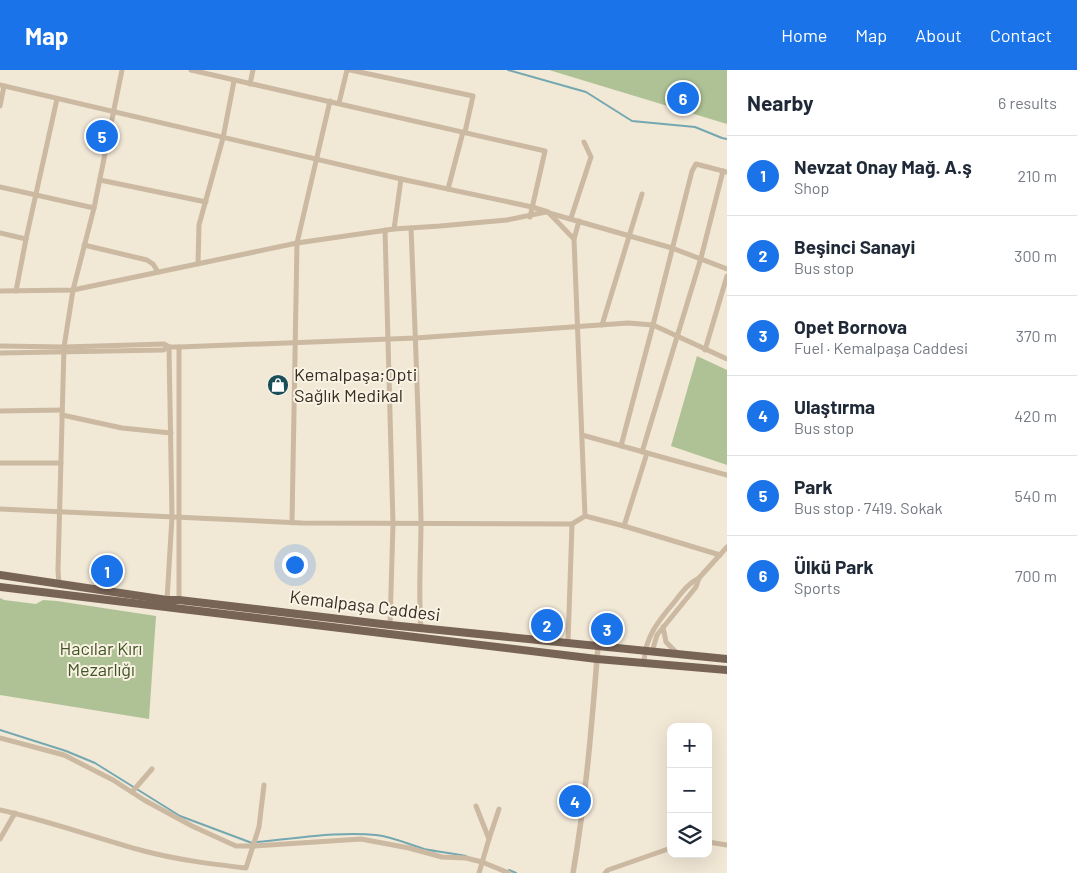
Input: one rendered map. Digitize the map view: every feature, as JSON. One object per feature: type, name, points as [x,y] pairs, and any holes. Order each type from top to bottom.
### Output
[{"type":"main road","name":"Kemalpaşa Caddesi","points":[[0,575],[167,600],[727,659]]},
{"type":"main road","name":"Kemalpaşa Caddesi","points":[[0,587],[597,658],[648,662]]},
{"type":"main road","points":[[648,651],[648,662],[727,670]]},
{"type":"street","points":[[59,585],[64,350],[73,290],[94,208],[122,70]]},
{"type":"street","points":[[191,70],[546,151],[530,216]]},
{"type":"street","points":[[250,84],[253,70]]},
{"type":"street","points":[[339,103],[348,70],[473,96],[448,189]]},
{"type":"street","points":[[198,264],[199,225],[223,138],[234,80]]},
{"type":"street","points":[[0,106],[2,85],[317,160],[532,207],[672,248],[727,269]]},
{"type":"street","points":[[16,291],[57,99]]},
{"type":"street","points":[[292,523],[297,243],[330,101]]},
{"type":"street","points":[[571,218],[591,157],[584,142]]},
{"type":"street","points":[[621,446],[692,171],[696,164],[725,172],[624,526]]},
{"type":"street","points":[[394,229],[402,179]]},
{"type":"street","points":[[100,180],[206,202]]},
{"type":"street","points":[[0,187],[94,208]]},
{"type":"street","points":[[602,325],[642,194]]},
{"type":"street","points":[[0,291],[73,290],[297,243],[385,230],[530,216],[547,212]]},
{"type":"street","points":[[547,212],[574,239]]},
{"type":"street","points":[[579,221],[574,239],[584,516]]},
{"type":"street","points":[[411,228],[421,524],[419,607],[421,628]]},
{"type":"street","points":[[385,230],[393,524],[390,625]]},
{"type":"street","points":[[0,233],[26,239]]},
{"type":"street","points":[[84,245],[147,260],[153,264],[158,272]]},
{"type":"street","points":[[705,350],[727,276]]},
{"type":"street","points":[[0,353],[64,350],[163,350],[169,347],[416,338],[628,323],[653,326],[727,360]]},
{"type":"street","points":[[0,346],[64,350]]},
{"type":"street","points":[[167,600],[172,517],[169,347]]},
{"type":"street","points":[[179,347],[179,600]]},
{"type":"street","points":[[0,411],[62,413],[122,428],[171,432]]},
{"type":"street","points":[[582,435],[727,475]]},
{"type":"street","points":[[0,463],[61,463]]},
{"type":"street","points":[[0,509],[292,523],[572,524],[584,516],[720,555]]},
{"type":"street","points":[[568,642],[572,524]]},
{"type":"street","points":[[648,651],[651,632],[658,621],[691,582],[699,578],[727,546]]},
{"type":"street","points":[[648,651],[663,627],[696,587],[699,578]]},
{"type":"street","points":[[663,627],[666,642],[678,655]]},
{"type":"street","points":[[573,873],[582,817],[598,646]]},
{"type":"street","points":[[0,738],[64,755],[133,791],[192,826],[236,846],[254,843],[361,839],[409,848],[442,857],[466,858],[509,873]]},
{"type":"street","points":[[133,791],[152,769]]},
{"type":"street","points":[[0,810],[144,851],[191,861],[246,868],[259,827],[264,785]]},
{"type":"street","points":[[476,806],[489,839]]},
{"type":"street","points":[[479,873],[499,808]]},
{"type":"street","points":[[0,839],[15,813]]},
{"type":"street","points":[[712,843],[727,845]]},
{"type":"street","points":[[605,873],[608,870],[667,849]]},
{"type":"green space","points":[[549,70],[727,70],[727,124]]},
{"type":"green space","points":[[697,356],[727,370],[727,465],[671,446]]},
{"type":"green space","name":"Hacılar Kırı Mezarlığı","points":[[0,598],[36,604],[43,600],[57,601],[156,616],[149,719],[0,695]]},
{"type":"waterway","points":[[508,70],[586,92],[632,121],[695,127],[727,139]]},
{"type":"waterway","points":[[0,730],[66,751],[95,763],[180,816],[252,843]]},
{"type":"waterway","points":[[257,842],[362,834],[382,836],[424,849],[466,856]]},
{"type":"waterway","points":[[509,870],[516,873]]},
{"type":"place","name":"Ülkü Park","points":[[683,98]]},
{"type":"place","name":"Park","points":[[102,136]]},
{"type":"place","name":"Kemalpaşa;Opti Sağlık Medikal","points":[[278,385]]},
{"type":"place","name":"Nevzat Onay Mağ. A.ş","points":[[107,571]]},
{"type":"place","name":"Beşinci Sanayi","points":[[547,625]]},
{"type":"place","name":"Opet Bornova","points":[[607,629]]},
{"type":"place","name":"Ulaştırma","points":[[575,801]]}]
